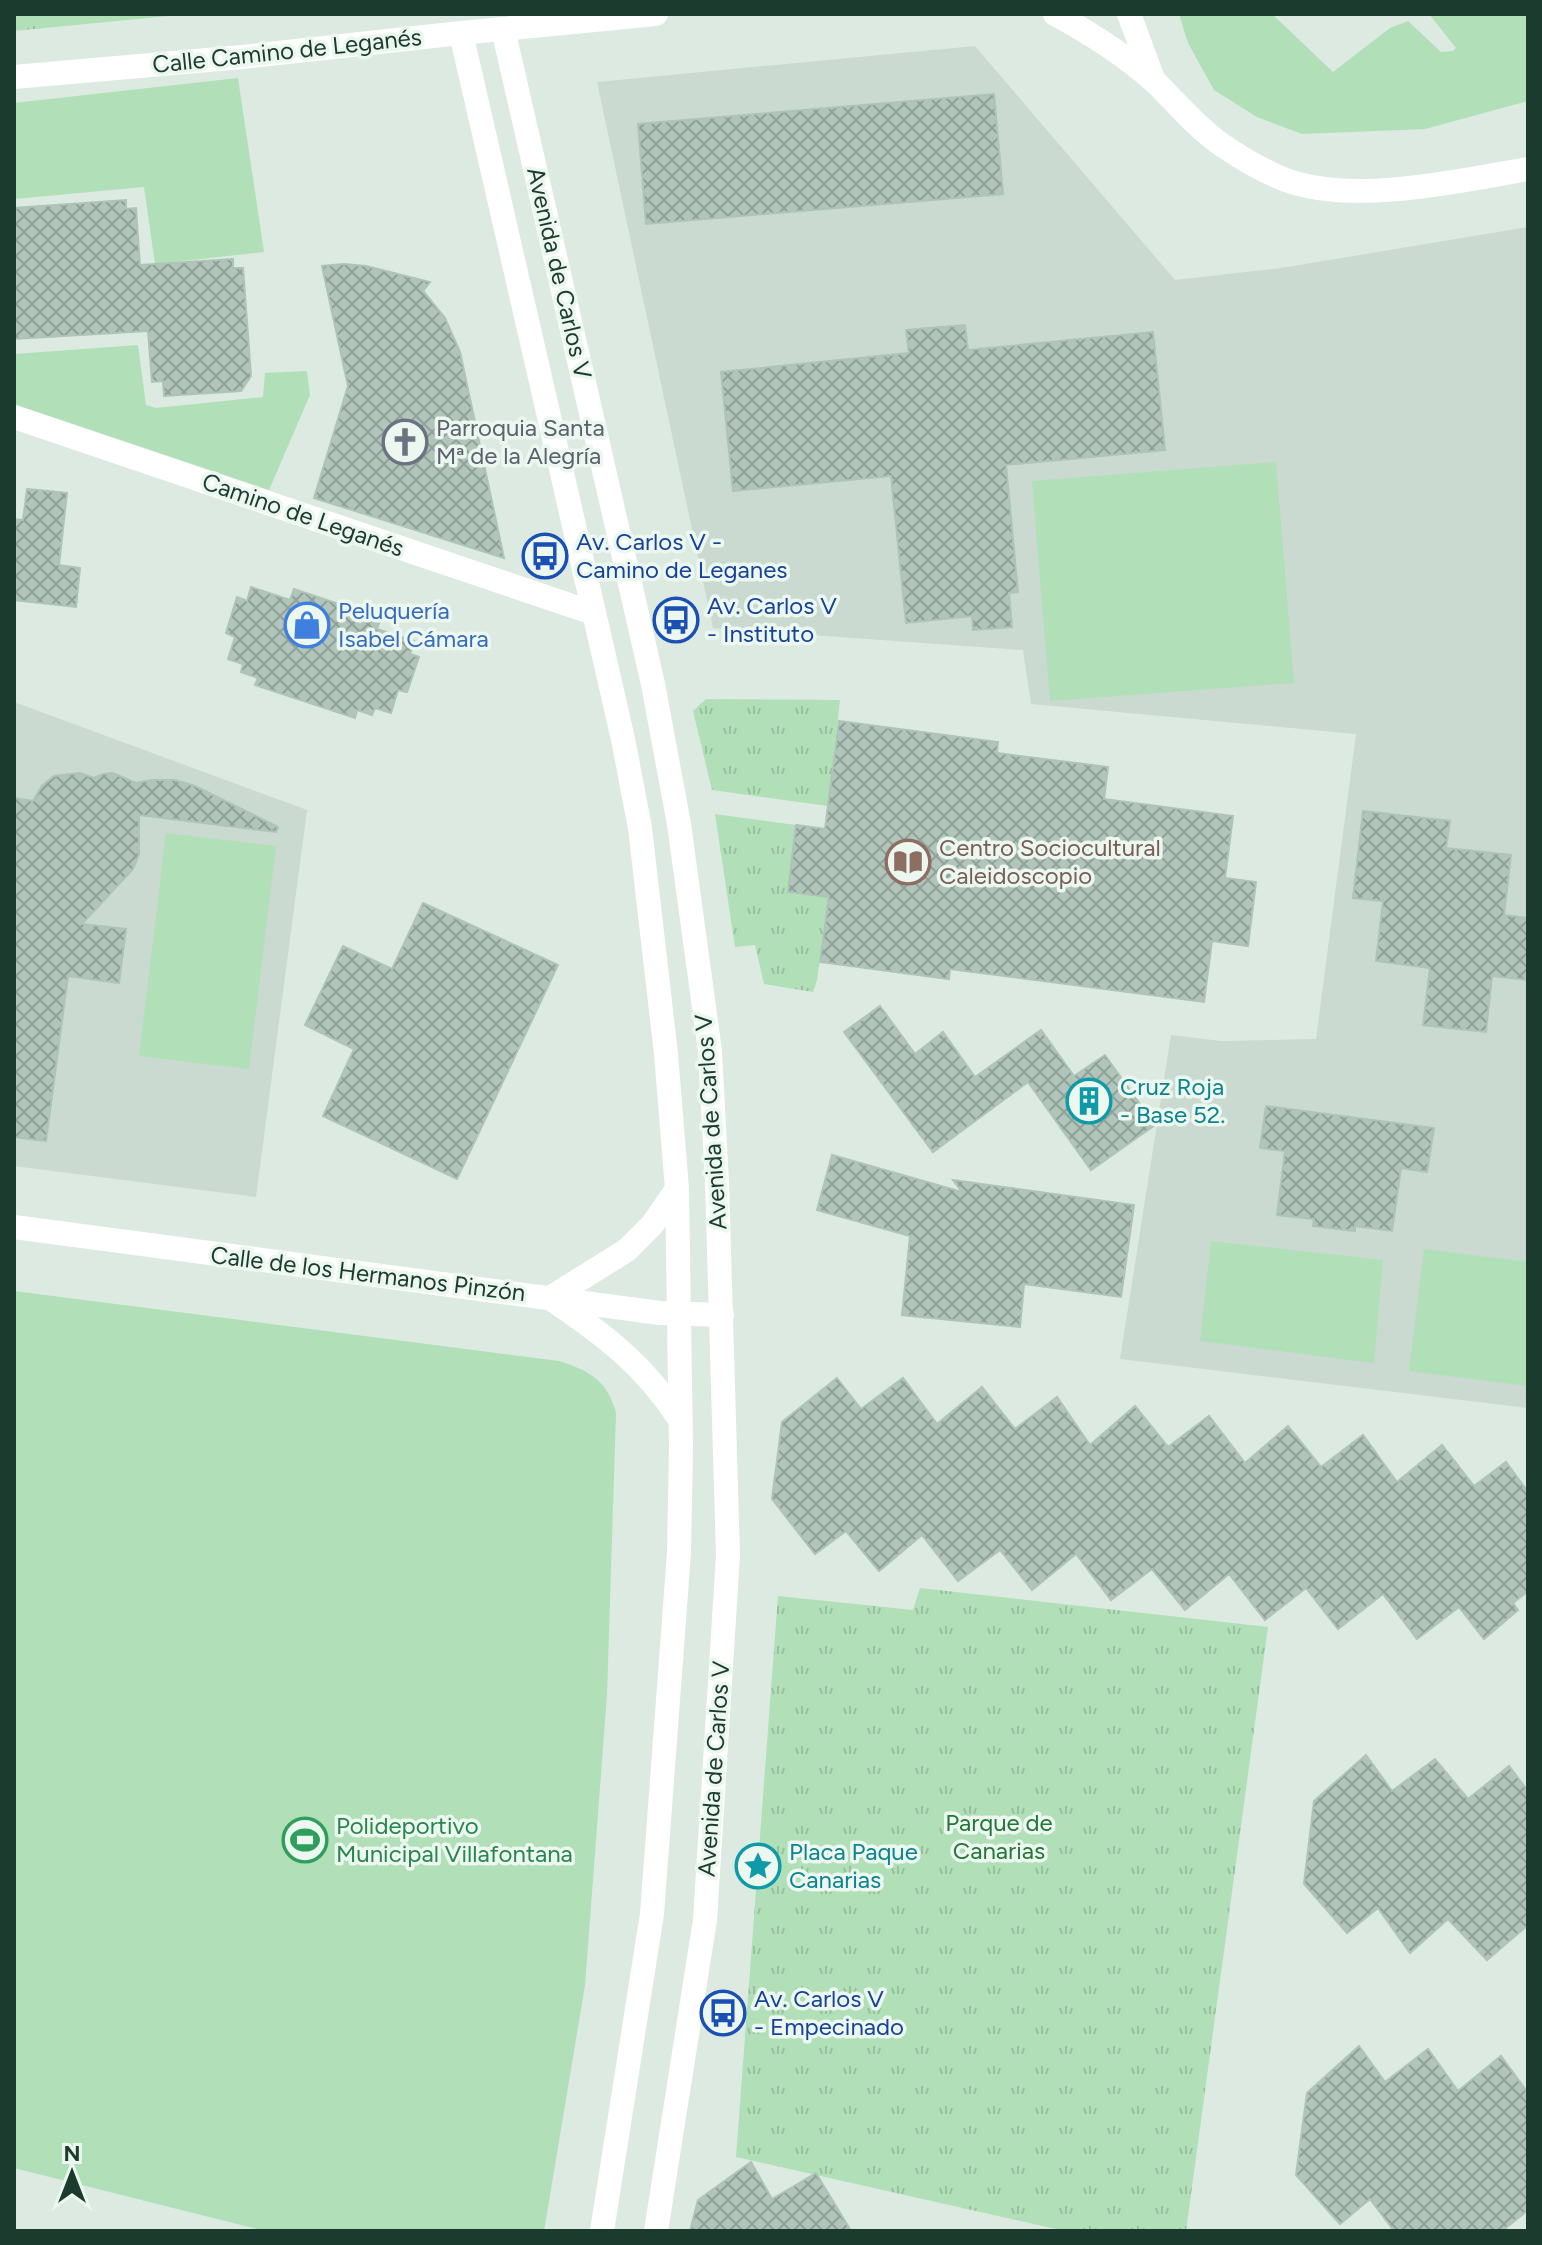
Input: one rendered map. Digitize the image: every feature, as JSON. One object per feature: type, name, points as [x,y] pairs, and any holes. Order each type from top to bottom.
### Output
[{"type":"street","name":"Calle Camino de Leganés","points":[[14,77],[656,14]]},
{"type":"street","points":[[1055,14],[1105,43],[1154,81],[1221,144],[1286,180],[1316,188],[1408,188],[1528,169]]},
{"type":"street","points":[[1129,14],[1154,81]]},
{"type":"street","name":"Avenida de Carlos V","points":[[503,29],[655,696],[679,824],[710,1051],[722,1315],[728,1555],[705,1920],[656,2231]]},
{"type":"street","name":"Avenida de Carlos V","points":[[461,33],[623,739],[640,828],[666,1054],[677,1189],[679,1553],[652,1914],[602,2231]]},
{"type":"street","name":"Camino de Leganés","points":[[14,417],[593,613]]},
{"type":"street","points":[[677,1189],[652,1225],[627,1250],[550,1298],[606,1337],[635,1362],[665,1396],[680,1420]]},
{"type":"street","name":"Calle de los Hermanos Pinzón","points":[[14,1227],[660,1313],[722,1315]]},
{"type":"shaded area","points":[[975,46],[1175,280],[1281,268],[1528,227],[1528,1408],[1120,1359],[1171,1035],[1221,1041],[1316,1039],[1356,734],[1031,704],[1023,650],[713,628],[597,82]]},
{"type":"shaded area","points":[[14,702],[307,810],[256,1197],[14,1166]]},
{"type":"green space","points":[[14,14],[189,14],[14,31]]},
{"type":"green space","points":[[1179,14],[1272,14],[1333,72],[1390,28],[1408,21],[1441,52],[1453,51],[1456,48],[1429,14],[1528,14],[1528,101],[1425,129],[1302,134],[1257,117],[1214,90],[1188,43]]},
{"type":"green space","points":[[238,78],[264,252],[155,264],[144,187],[14,199],[14,103]]},
{"type":"green space","points":[[138,345],[146,405],[156,408],[263,397],[265,373],[307,371],[310,395],[269,490],[14,404],[14,354]]},
{"type":"green space","points":[[1276,462],[1294,683],[1050,701],[1032,481]]},
{"type":"green space","points":[[706,699],[840,700],[828,806],[712,790],[693,711]]},
{"type":"green space","points":[[715,814],[796,825],[788,892],[829,897],[813,992],[764,984],[755,945],[735,947]]},
{"type":"green space","points":[[166,833],[276,846],[249,1069],[139,1056]]},
{"type":"green space","points":[[1211,1241],[1383,1260],[1374,1363],[1200,1341]]},
{"type":"green space","points":[[1424,1249],[1528,1262],[1528,1386],[1409,1371]]},
{"type":"green space","name":"Polideportivo Municipal Villafontana","points":[[14,1291],[559,1361],[596,1378],[608,1392],[616,1413],[607,1695],[585,1985],[544,2231],[265,2231],[14,2168]]},
{"type":"green space","name":"Parque de Canarias","points":[[920,1588],[1268,1627],[1186,2231],[1065,2231],[736,2157],[778,1596],[913,1610]]},
{"type":"building","points":[[994,94],[1003,194],[646,224],[638,124]]},
{"type":"building","points":[[126,200],[126,209],[136,208],[140,265],[233,259],[233,268],[243,268],[251,376],[241,391],[164,396],[163,381],[152,382],[148,331],[14,339],[14,208]]},
{"type":"building","name":"Parroquia Santa Mª de la Alegría","points":[[322,266],[366,266],[430,282],[423,291],[445,318],[460,352],[504,558],[314,498],[348,386]]},
{"type":"building","points":[[965,325],[968,350],[1153,332],[1165,450],[1006,465],[1018,592],[1009,593],[1012,627],[973,630],[972,616],[906,623],[891,476],[733,491],[721,372],[909,353],[906,330]]},
{"type":"building","points":[[27,489],[67,493],[59,565],[80,568],[76,607],[14,600],[14,519],[23,520]]},
{"type":"building","points":[[251,587],[290,600],[294,589],[381,618],[377,629],[414,641],[410,654],[419,657],[407,692],[398,690],[391,713],[375,708],[372,715],[357,710],[355,718],[255,685],[258,678],[241,672],[243,664],[228,659],[235,637],[226,633],[237,597],[247,601]]},
{"type":"building","points":[[839,721],[998,742],[997,753],[1108,767],[1104,799],[1233,816],[1225,878],[1256,882],[1248,946],[1212,941],[1204,1002],[950,969],[949,979],[820,962],[829,897],[788,892],[796,825],[825,829]]},
{"type":"building","points":[[80,773],[94,778],[113,773],[136,783],[175,780],[195,786],[278,827],[276,832],[139,815],[139,854],[133,869],[82,924],[126,929],[119,983],[68,976],[46,1141],[14,1137],[14,798],[33,801],[42,786],[54,776]]},
{"type":"building","points":[[1363,811],[1450,821],[1446,848],[1511,855],[1504,915],[1528,918],[1528,980],[1492,976],[1486,1032],[1423,1025],[1430,968],[1376,961],[1383,901],[1353,898]]},
{"type":"building","points":[[423,903],[558,965],[457,1179],[323,1116],[354,1049],[305,1025],[343,946],[392,969]]},
{"type":"building","points":[[880,1006],[915,1054],[943,1032],[975,1077],[1041,1030],[1074,1076],[1105,1055],[1155,1125],[1091,1170],[1028,1082],[933,1152],[844,1032]]},
{"type":"building","points":[[1266,1106],[1434,1128],[1427,1172],[1401,1168],[1392,1231],[1355,1226],[1355,1231],[1313,1226],[1314,1219],[1277,1215],[1285,1151],[1260,1148]]},
{"type":"building","points":[[832,1155],[962,1192],[953,1180],[1134,1205],[1121,1297],[1024,1284],[1020,1327],[902,1315],[910,1236],[817,1210]]},
{"type":"building","points":[[837,1378],[861,1409],[903,1378],[937,1424],[982,1387],[1015,1429],[1057,1397],[1090,1445],[1135,1406],[1168,1447],[1209,1416],[1245,1463],[1288,1426],[1321,1467],[1363,1435],[1397,1482],[1442,1445],[1474,1486],[1506,1462],[1528,1492],[1528,1591],[1513,1603],[1518,1610],[1484,1639],[1459,1607],[1417,1639],[1383,1594],[1338,1629],[1306,1588],[1265,1620],[1229,1574],[1185,1610],[1152,1569],[1111,1600],[1076,1554],[1032,1590],[1000,1550],[958,1581],[922,1535],[879,1571],[846,1531],[815,1554],[772,1499],[782,1422]]},
{"type":"building","points":[[1366,1755],[1392,1791],[1435,1759],[1468,1799],[1509,1766],[1528,1791],[1528,1925],[1487,1960],[1448,1919],[1410,1953],[1378,1908],[1347,1933],[1304,1884],[1314,1801]]},
{"type":"building","points":[[1359,2046],[1385,2082],[1428,2049],[1458,2091],[1501,2056],[1528,2093],[1528,2210],[1502,2231],[1394,2231],[1370,2199],[1340,2224],[1296,2175],[1307,2093]]},
{"type":"building","points":[[751,2162],[772,2199],[816,2173],[851,2231],[690,2231],[698,2200]]},
{"type":"place","name":"Parroquia Santa Mª de la Alegría","points":[[405,442]]},
{"type":"place","name":"Av. Carlos V - Camino de Leganes","points":[[545,556]]},
{"type":"place","name":"Av. Carlos V - Instituto","points":[[676,620]]},
{"type":"place","name":"Peluquería Isabel Cámara","points":[[307,625]]},
{"type":"place","name":"Centro Sociocultural Caleidoscopio","points":[[908,862]]},
{"type":"place","name":"Cruz Roja - Base 52.","points":[[1089,1101]]},
{"type":"place","name":"Polideportivo Municipal Villafontana","points":[[305,1840]]},
{"type":"place","name":"Placa Paque Canarias","points":[[758,1866]]},
{"type":"place","name":"Av. Carlos V - Empecinado","points":[[723,2013]]}]
